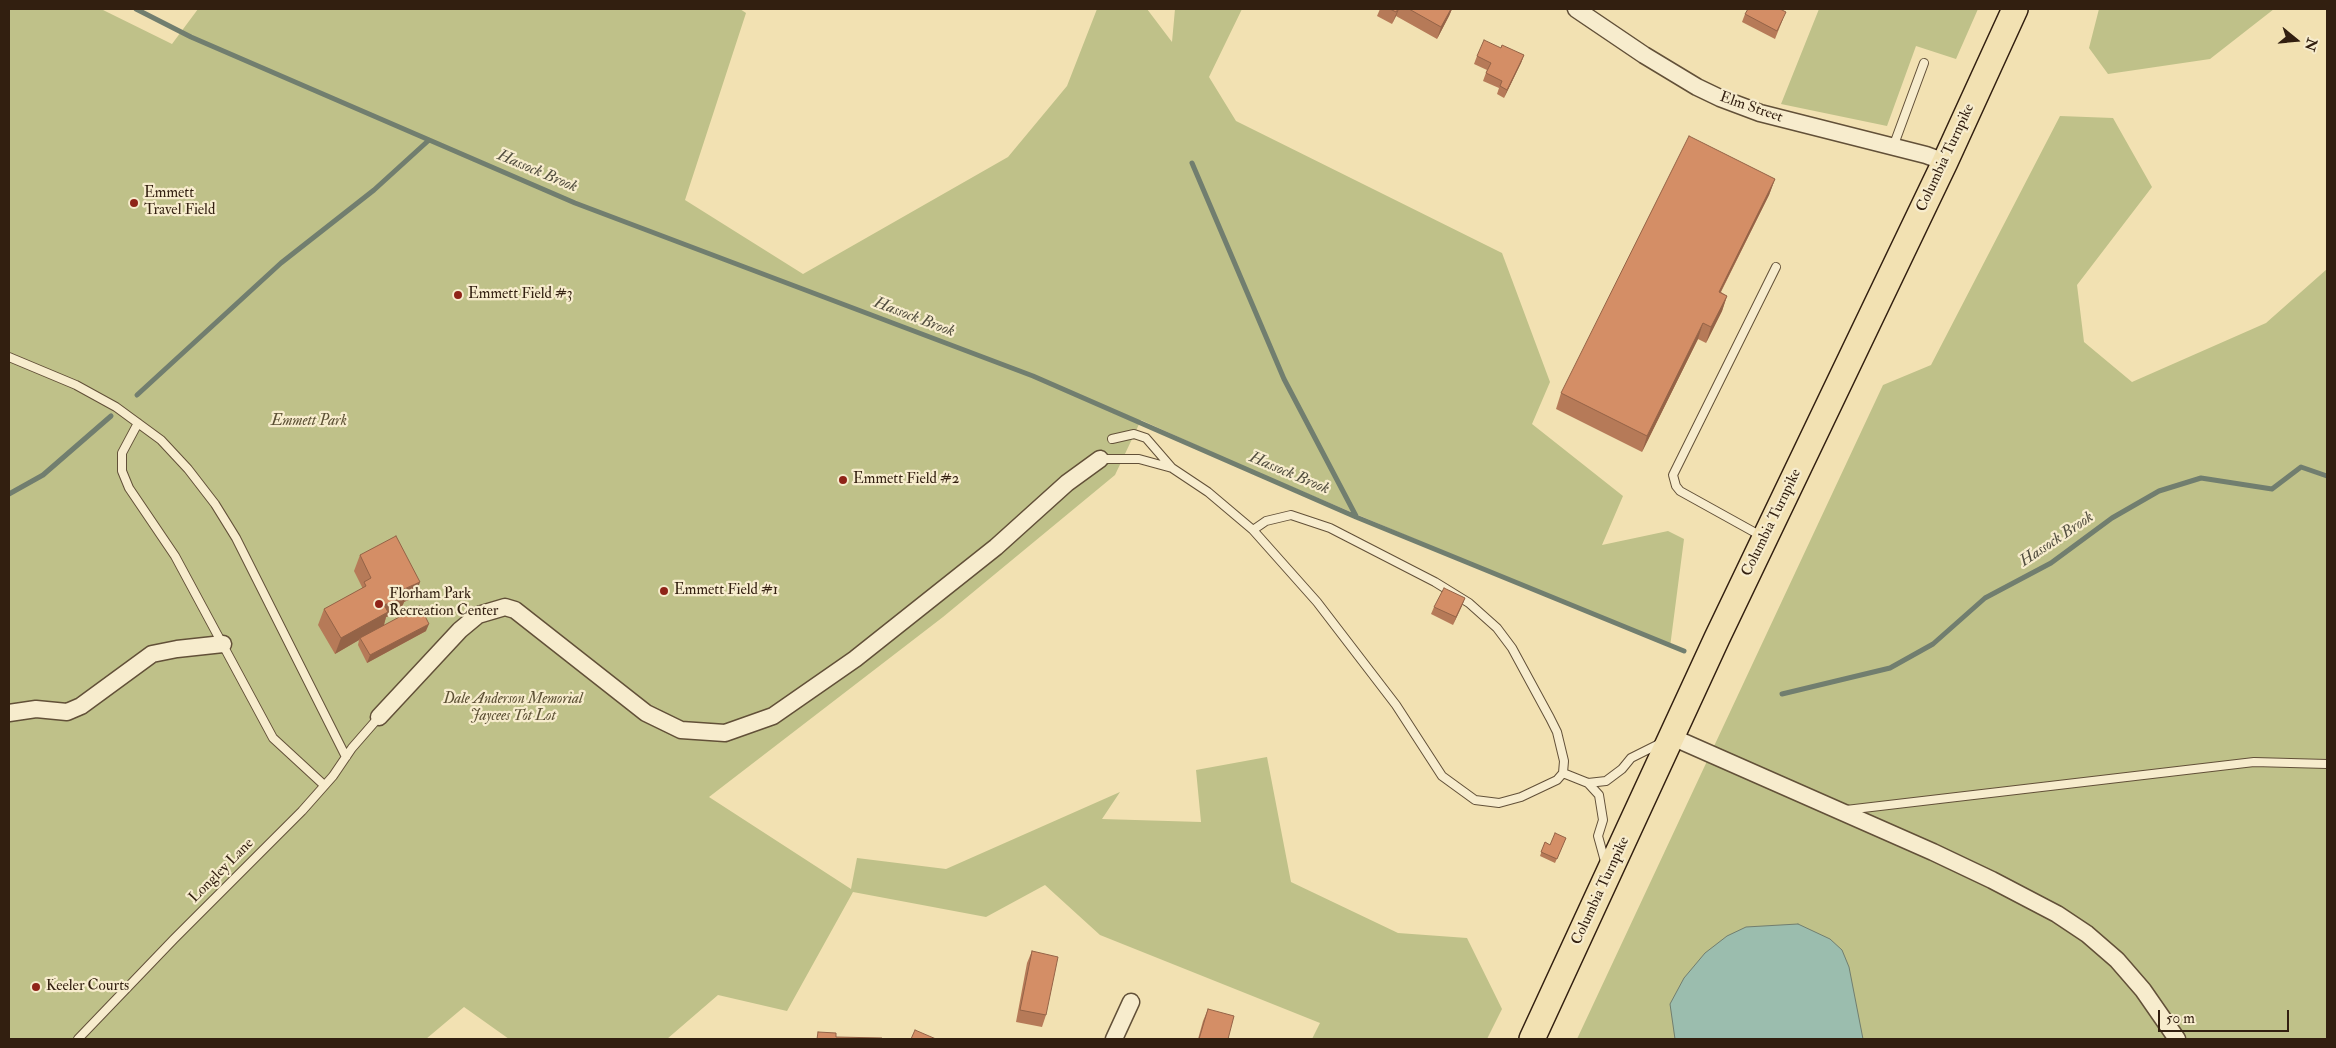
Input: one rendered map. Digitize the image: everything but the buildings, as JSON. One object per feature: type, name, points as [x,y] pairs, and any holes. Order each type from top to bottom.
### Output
[{"type":"main road","name":"Columbia Turnpike","points":[[1532,1039],[1764,538],[1945,162],[2015,9]]},
{"type":"street","name":"Elm Street","points":[[1576,9],[1697,88],[1720,98],[1760,113],[1945,162]]},
{"type":"street","points":[[379,717],[460,630],[478,615],[505,607],[515,610],[646,713],[680,730],[725,733],[749,725],[773,716],[854,659],[996,547],[1067,483],[1100,460]]},
{"type":"street","points":[[9,713],[36,710],[67,712],[81,706],[152,654],[223,644]]},
{"type":"street","points":[[1672,737],[1992,880],[2057,914],[2087,934],[2116,960],[2143,990],[2177,1039]]},
{"type":"street","points":[[1114,1039],[1131,1002]]},
{"type":"lane","points":[[1893,147],[1924,63]]},
{"type":"lane","points":[[1764,538],[1680,491],[1676,486],[1673,475],[1776,268]]},
{"type":"lane","points":[[9,357],[87,390],[138,423],[178,457],[215,504],[236,538],[346,757]]},
{"type":"lane","points":[[138,423],[122,453],[122,471],[129,488],[175,556],[272,738],[324,785]]},
{"type":"lane","points":[[1112,439],[1134,434],[1146,438],[1172,468],[1208,492],[1253,530],[1324,610],[1396,705],[1442,776],[1475,800],[1499,804],[1521,797],[1557,780],[1562,773],[1564,761],[1557,732],[1526,670],[1497,628],[1470,603],[1435,582],[1330,528],[1291,515],[1266,521],[1253,530]]},
{"type":"lane","points":[[1100,460],[1139,459],[1172,468]]},
{"type":"lane","name":"Longley Lane","points":[[80,1038],[174,939],[302,811],[379,717]]},
{"type":"lane","points":[[1588,783],[1606,781],[1622,769],[1632,758],[1672,737]]},
{"type":"lane","points":[[1839,811],[2254,762],[2327,764]]},
{"type":"lane","points":[[1562,773],[1588,783],[1599,795],[1603,820],[1598,836],[1609,876]]},
{"type":"green space","points":[[9,9],[101,9],[172,44],[198,9],[740,9],[746,13],[685,200],[803,274],[1008,157],[1067,86],[1097,9],[1147,9],[1172,42],[1175,9],[1242,9],[1209,77],[1236,121],[1502,253],[1550,382],[1532,424],[1623,496],[1602,545],[1668,531],[1684,539],[1670,647],[1240,465],[1141,420],[1115,475],[943,617],[709,797],[851,889],[857,858],[946,869],[1120,792],[1102,819],[1201,822],[1196,770],[1267,757],[1291,882],[1398,933],[1467,938],[1502,1009],[1487,1039],[1312,1039],[1320,1023],[1100,935],[1045,885],[986,917],[853,892],[787,1011],[718,995],[667,1039],[509,1039],[464,1007],[426,1039],[9,1039]]},
{"type":"green space","points":[[1819,9],[1978,9],[1956,59],[1916,46],[1887,126],[1781,104]]},
{"type":"green space","points":[[2099,9],[2274,9],[2210,59],[2108,74],[2089,48]]},
{"type":"green space","points":[[2060,116],[2113,118],[2152,187],[2077,285],[2084,342],[2132,382],[2266,323],[2327,269],[2327,1039],[1577,1039],[1883,385],[1931,365]]},
{"type":"shaded area","points":[[1798,924],[1830,939],[1842,950],[1849,967],[1863,1039],[1675,1039],[1670,1004],[1684,978],[1705,953],[1727,936],[1746,927]]},
{"type":"waterway","name":"Hassock Brook","points":[[136,9],[191,37],[575,203],[1033,376],[1356,517],[1684,651]]},
{"type":"waterway","points":[[137,395],[281,263],[374,190],[429,140]]},
{"type":"waterway","points":[[1192,163],[1284,379],[1356,516]]},
{"type":"waterway","points":[[9,494],[43,475],[111,416]]},
{"type":"waterway","name":"Hassock Brook","points":[[1782,694],[1890,668],[1933,644],[1985,598],[2051,563],[2112,518],[2159,491],[2201,478],[2272,489],[2301,467],[2327,476]]},
{"type":"place","name":"Emmett Travel Field","points":[[134,203]]},
{"type":"place","name":"Emmett Field #3","points":[[458,295]]},
{"type":"place","name":"Emmett Field #2","points":[[843,480]]},
{"type":"place","name":"Emmett Field #1","points":[[664,591]]},
{"type":"place","name":"Florham Park Recreation Center","points":[[379,604]]},
{"type":"place","name":"Keeler Courts","points":[[36,987]]},
{"type":"park label","name":"Emmett Park","points":[[309,422]]},
{"type":"park label","name":"Dale Anderson Memorial Jaycees Tot Lot","points":[[513,708]]}]
